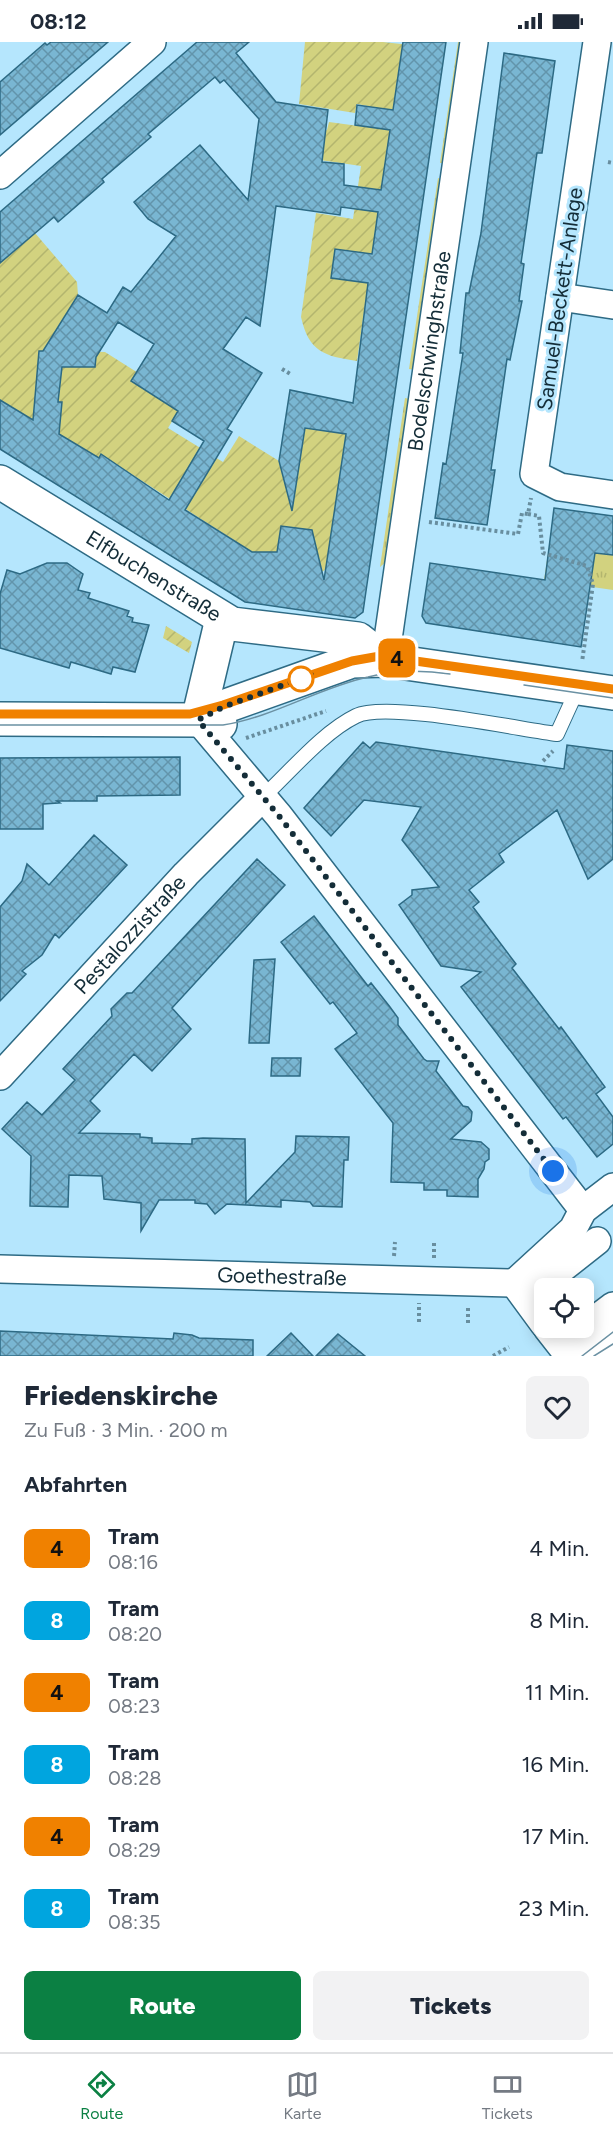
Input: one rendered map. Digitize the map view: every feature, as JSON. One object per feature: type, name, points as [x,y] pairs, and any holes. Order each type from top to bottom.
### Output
[{"type":"main road","name":"Elfbuchenstraße","points":[[0,482],[232,624],[358,639],[385,660]]},
{"type":"main road","points":[[198,720],[222,619]]},
{"type":"main road","points":[[0,719],[198,720],[223,707],[352,661],[385,660],[613,693]]},
{"type":"main road","points":[[577,1349],[613,1336]]},
{"type":"street","points":[[0,175],[152,42]]},
{"type":"street","name":"Bodelschwinghstraße","points":[[385,660],[474,42]]},
{"type":"street","name":"Samuel-Beckett-Anlage","points":[[597,42],[534,474],[560,487],[613,495]]},
{"type":"street","points":[[560,297],[613,305]]},
{"type":"street","points":[[198,720],[263,797],[598,1234]]},
{"type":"street","name":"Pestalozzistraße","points":[[0,1076],[186,874],[263,797]]},
{"type":"street","points":[[538,1278],[598,1234],[613,1187]]},
{"type":"street","points":[[536,1278],[573,1229],[598,1234]]},
{"type":"street","name":"Goethestraße","points":[[0,1269],[534,1281]]},
{"type":"street","points":[[562,1338],[577,1349],[613,1306]]},
{"type":"lane","points":[[263,797],[343,724],[359,714],[400,711],[557,734],[578,688]]},
{"type":"path","points":[[282,369],[292,375]]},
{"type":"path","points":[[528,514],[530,504]]},
{"type":"path","points":[[426,522],[518,534],[522,513],[539,516],[543,553],[587,566],[593,584],[578,688]]},
{"type":"path","points":[[242,738],[250,739],[338,707]]},
{"type":"path","points":[[493,1356],[509,1347]]},
{"type":"green space","points":[[305,42],[383,42],[410,45],[399,67],[357,361],[335,357],[320,350],[308,338],[301,317],[316,213],[353,219],[361,166],[320,160],[324,131],[327,130],[329,122],[366,127],[368,106],[357,104],[355,113],[299,104]]},
{"type":"green space","points":[[458,42],[463,42],[446,163],[440,163]]},
{"type":"green space","points":[[438,178],[443,180],[415,370],[409,369]]},
{"type":"green space","points":[[35,233],[77,282],[78,295],[43,351],[105,352],[184,402],[168,428],[223,462],[239,436],[279,461],[280,465],[298,468],[305,428],[346,434],[327,564],[329,567],[322,572],[296,528],[281,526],[277,551],[280,555],[255,554],[102,455],[99,458],[43,425],[41,428],[0,400],[0,263]]},
{"type":"green space","points":[[405,398],[410,399],[387,561],[380,567]]},
{"type":"green space","points":[[549,547],[613,555],[613,590],[544,580]]},
{"type":"green space","points":[[166,626],[192,642],[189,653],[163,638]]},
{"type":"building","points":[[51,42],[108,42],[0,135],[0,82],[45,43],[47,45]]},
{"type":"building","points":[[197,42],[249,42],[236,53],[276,102],[328,110],[322,162],[344,164],[344,185],[381,190],[390,130],[355,125],[357,105],[393,110],[403,42],[446,42],[363,612],[355,618],[245,602],[0,449],[0,400],[33,420],[39,351],[43,351],[78,295],[107,313],[123,287],[131,292],[176,236],[148,219],[134,202],[200,145],[248,200],[259,119],[224,80],[220,83],[215,77],[148,134],[151,137],[102,179],[104,182],[58,222],[54,217],[0,263],[0,212]],"holes":[[[276,206],[340,215],[341,207],[378,212],[372,254],[335,249],[331,278],[368,283],[353,403],[290,390],[279,461],[292,511],[305,428],[346,434],[324,580],[312,530],[281,526],[277,552],[252,552],[185,510],[232,432],[227,429],[262,373],[223,349],[246,317],[260,326]],[[118,322],[154,344],[131,381],[178,411],[172,421],[204,441],[169,500],[101,454],[99,458],[59,434],[62,402],[58,402],[62,367],[95,367],[96,357]]]},
{"type":"building","points":[[504,53],[555,61],[542,153],[537,153],[521,263],[524,264],[519,301],[522,301],[510,360],[507,359],[491,470],[495,470],[487,525],[435,518],[443,463],[446,464],[463,353],[460,353],[466,293],[469,293],[481,233]]},
{"type":"building","points":[[554,508],[613,516],[613,555],[595,553],[581,647],[426,623],[422,616],[430,563],[545,580]]},
{"type":"building","points":[[47,563],[67,563],[83,574],[78,590],[90,593],[88,598],[129,611],[127,616],[133,618],[132,622],[149,625],[135,672],[113,667],[111,674],[71,662],[69,668],[0,648],[0,594],[7,570],[20,574]]},
{"type":"building","points":[[363,742],[370,748],[376,742],[564,769],[567,745],[613,751],[613,859],[588,879],[557,810],[499,854],[504,862],[469,890],[479,902],[473,907],[516,964],[512,968],[559,1029],[561,1027],[605,1087],[596,1094],[613,1117],[613,1144],[597,1157],[566,1117],[563,1119],[461,987],[481,972],[441,966],[399,905],[412,895],[412,890],[439,887],[402,840],[421,807],[364,800],[331,836],[304,808]]},
{"type":"building","points":[[180,757],[180,795],[97,796],[97,801],[57,801],[60,803],[43,804],[43,829],[0,829],[0,758]]},
{"type":"building","points":[[94,835],[127,865],[59,938],[55,934],[42,955],[22,971],[26,974],[0,1001],[0,907],[22,881],[27,864],[49,885]]},
{"type":"building","points":[[257,859],[285,885],[172,1008],[191,1029],[152,1071],[134,1054],[90,1101],[100,1111],[79,1133],[140,1134],[140,1137],[152,1138],[152,1143],[192,1144],[192,1139],[203,1138],[245,1139],[246,1203],[295,1152],[296,1136],[349,1137],[348,1160],[344,1160],[342,1207],[313,1206],[310,1202],[281,1200],[281,1207],[227,1204],[215,1214],[207,1204],[195,1203],[195,1200],[159,1200],[141,1231],[141,1203],[104,1199],[102,1176],[69,1175],[68,1207],[30,1206],[31,1156],[2,1129],[27,1102],[42,1115],[75,1080],[63,1069],[112,1016],[111,1009],[127,993],[132,993]]},
{"type":"building","points":[[314,916],[368,986],[371,983],[390,1007],[398,1018],[398,1025],[424,1059],[439,1061],[436,1071],[463,1106],[468,1107],[472,1112],[471,1121],[451,1139],[481,1142],[489,1149],[489,1159],[485,1162],[478,1179],[478,1197],[447,1196],[447,1190],[424,1190],[424,1183],[391,1182],[393,1123],[335,1049],[357,1033],[333,1002],[330,1004],[281,942]]},
{"type":"building","points":[[275,959],[269,1043],[249,1043],[254,960]]},
{"type":"building","points":[[272,1058],[301,1058],[300,1076],[271,1076]]},
{"type":"building","points":[[0,1331],[173,1339],[174,1333],[199,1338],[253,1340],[253,1356],[0,1356]]},
{"type":"building","points":[[291,1333],[313,1356],[267,1356]]},
{"type":"building","points":[[338,1334],[365,1356],[316,1356]]},
{"type":"tram line","points":[[0,714],[190,714],[352,661],[380,656],[613,689]]},
{"type":"tram line","name":"4","points":[[0,714],[190,714],[361,658],[380,656],[613,689]]},
{"type":"tram line","points":[[0,725],[223,725],[260,716],[331,688],[378,675],[409,671],[450,674]]},
{"type":"tram line","points":[[524,685],[613,698]]},
{"type":"tram line","points":[[582,1356],[613,1332]]},
{"type":"tram line","points":[[594,1356],[613,1344]]},
{"type":"route","points":[[301,679],[311,675],[223,707],[198,720],[279,816],[553,1171]]}]
